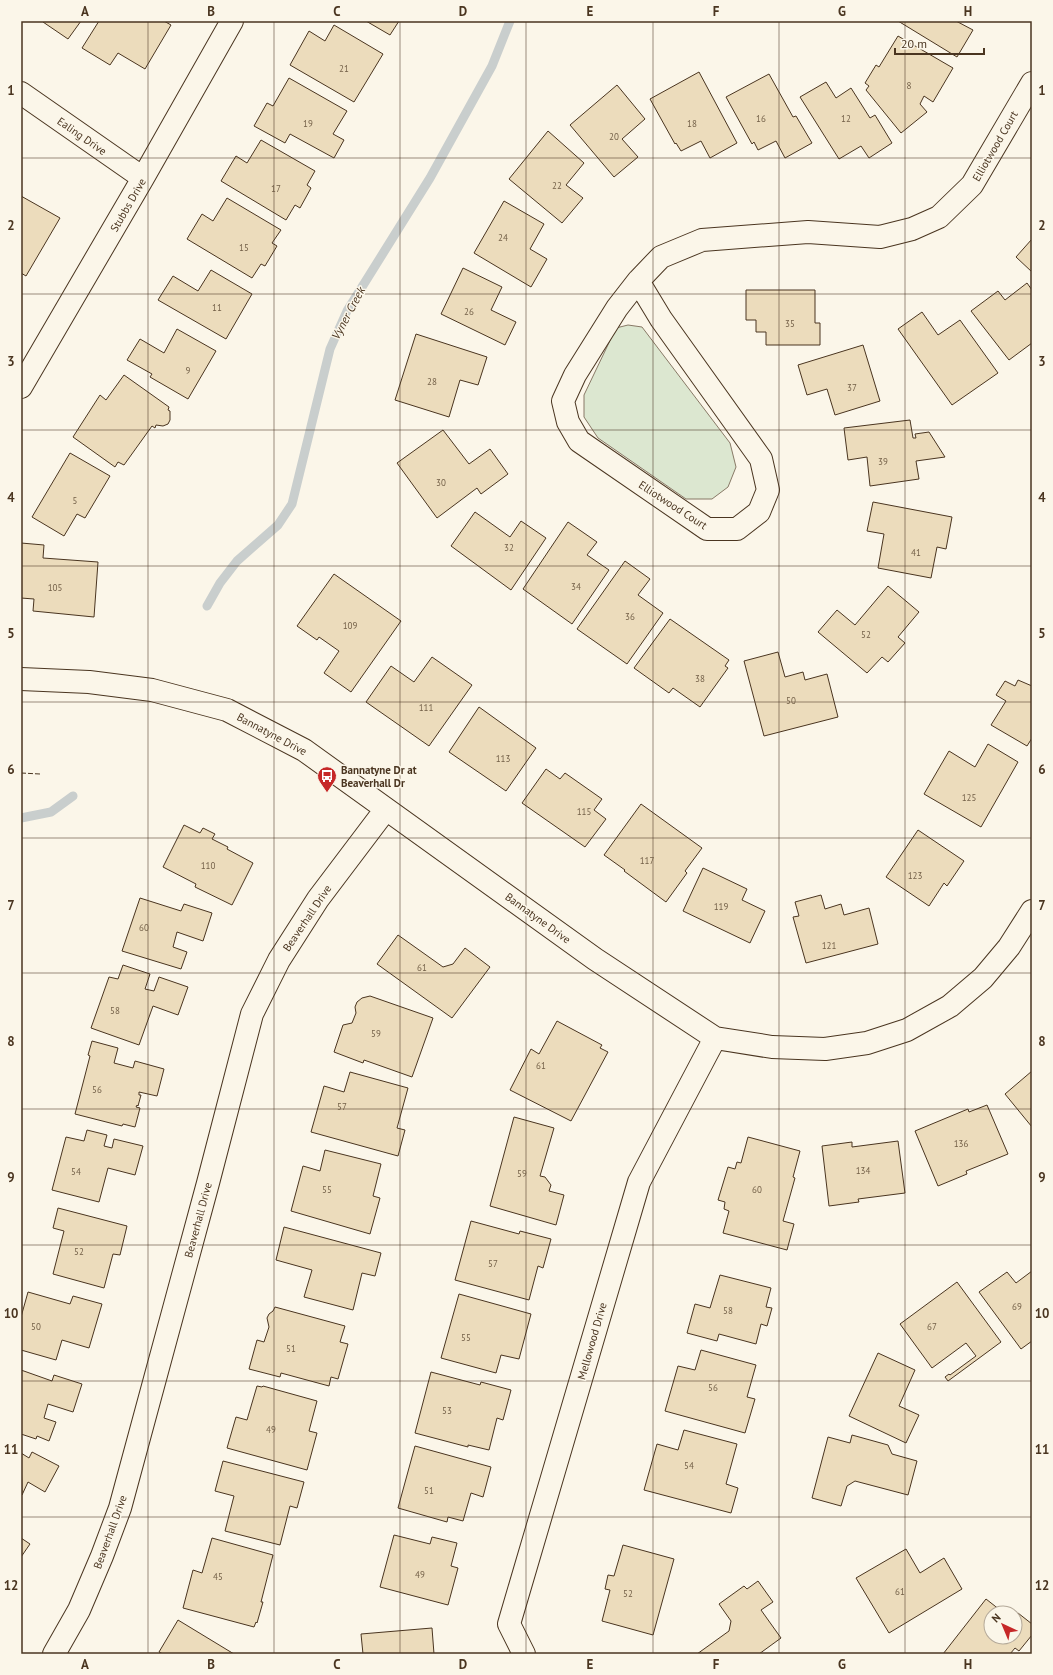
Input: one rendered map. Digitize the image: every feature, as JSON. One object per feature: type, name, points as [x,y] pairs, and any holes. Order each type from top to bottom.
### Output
[{"type":"street","name":"Stubbs Drive","points":[[21,387],[143,178],[232,21]]},
{"type":"street","name":"Elliotwood Court","points":[[638,280],[661,319],[761,459],[768,490],[759,512],[738,530],[707,529],[579,441],[568,422],[563,401],[575,375],[617,308],[638,280],[661,257],[702,240],[808,232],[880,237],[912,229],[939,217],[972,185],[1032,83]]},
{"type":"street","name":"Ealing Drive","points":[[21,93],[143,178]]},
{"type":"street","name":"Bannatyne Drive","points":[[21,679],[89,682],[152,690],[227,710],[304,750],[596,959],[715,1038],[772,1047],[825,1049],[867,1043],[907,1030],[950,1006],[983,978],[1010,947],[1032,911]]},
{"type":"street","name":"Beaverhall Drive","points":[[54,1654],[79,1610],[102,1556],[120,1508],[206,1191],[252,1014],[279,960],[318,899],[386,809]]},
{"type":"street","name":"Mellowood Drive","points":[[524,1654],[509,1624],[639,1182],[715,1038]]},
{"type":"green space","points":[[628,325],[642,327],[730,443],[736,467],[728,487],[712,499],[686,499],[598,438],[584,417],[584,395],[616,328]]},
{"type":"building","points":[[43,21],[81,21],[68,39]]},
{"type":"building","points":[[99,21],[164,21],[171,25],[145,69],[118,53],[110,65],[82,48]]},
{"type":"building","points":[[366,21],[399,21],[390,35]]},
{"type":"building","points":[[898,21],[956,21],[973,30],[957,57]]},
{"type":"building","points":[[334,25],[383,54],[354,102],[290,65],[309,31],[325,41]]},
{"type":"building","points":[[898,36],[953,68],[933,102],[924,96],[920,104],[927,112],[901,133],[866,90],[869,86],[865,83],[876,65],[879,67]]},
{"type":"building","points":[[699,72],[737,143],[710,158],[701,141],[681,151],[676,143],[675,144],[650,99]]},
{"type":"building","points":[[769,74],[793,117],[796,116],[812,143],[785,158],[776,141],[758,150],[754,142],[752,144],[726,97]]},
{"type":"building","points":[[289,78],[347,111],[333,134],[344,140],[334,158],[290,134],[285,143],[254,126],[267,103],[273,106]]},
{"type":"building","points":[[826,82],[836,98],[851,88],[870,118],[875,115],[892,143],[869,158],[861,146],[839,159],[800,97]]},
{"type":"building","points":[[617,85],[645,119],[622,139],[638,157],[614,177],[570,125]]},
{"type":"building","points":[[548,131],[584,163],[566,185],[583,198],[562,223],[509,179]]},
{"type":"building","points":[[261,140],[315,171],[307,185],[311,188],[300,208],[295,205],[286,220],[221,181],[236,156],[247,163]]},
{"type":"building","points":[[21,196],[60,218],[26,276],[21,273]]},
{"type":"building","points":[[227,198],[281,230],[272,243],[277,246],[265,266],[261,264],[252,278],[187,239],[202,214],[213,221]]},
{"type":"building","points":[[504,201],[544,224],[530,249],[547,259],[531,287],[474,253]]},
{"type":"building","points":[[1032,239],[1032,272],[1016,257]]},
{"type":"building","points":[[463,268],[502,287],[491,310],[516,322],[505,345],[441,314]]},
{"type":"building","points":[[211,270],[252,294],[226,339],[158,300],[173,276],[198,291]]},
{"type":"building","points":[[1027,283],[1032,290],[1032,343],[1009,360],[971,311],[998,291],[1005,300]]},
{"type":"building","points":[[746,290],[815,290],[815,323],[820,323],[820,345],[766,345],[766,332],[756,332],[756,320],[746,320]]},
{"type":"building","points":[[922,312],[938,335],[960,320],[998,373],[952,405],[898,329]]},
{"type":"building","points":[[177,329],[216,351],[188,399],[150,377],[152,374],[127,360],[140,339],[164,353]]},
{"type":"building","points":[[416,334],[487,357],[478,385],[460,380],[449,417],[395,400]]},
{"type":"building","points":[[863,345],[880,401],[835,415],[827,389],[807,395],[798,365]]},
{"type":"building","points":[[124,375],[169,407],[168,410],[170,411],[170,420],[168,424],[163,426],[156,425],[155,428],[152,426],[124,465],[118,462],[115,467],[73,437],[100,395],[106,400]]},
{"type":"building","points":[[910,420],[913,438],[916,438],[915,434],[929,432],[945,457],[916,461],[919,479],[870,486],[867,457],[848,460],[844,428]]},
{"type":"building","points":[[443,430],[469,464],[490,449],[508,474],[481,494],[477,488],[437,518],[397,463]]},
{"type":"building","points":[[70,453],[110,476],[85,518],[77,514],[64,536],[32,517]]},
{"type":"building","points":[[873,502],[952,517],[946,549],[937,547],[931,578],[878,568],[884,534],[867,531]]},
{"type":"building","points":[[475,512],[510,537],[521,521],[546,538],[511,590],[451,546]]},
{"type":"building","points":[[568,522],[597,542],[587,555],[609,570],[572,624],[523,589]]},
{"type":"building","points":[[21,543],[44,545],[43,558],[98,562],[94,617],[33,611],[34,599],[21,598]]},
{"type":"building","points":[[625,561],[650,579],[638,595],[663,613],[627,664],[577,629]]},
{"type":"building","points":[[334,574],[401,621],[351,692],[324,673],[339,651],[319,637],[317,640],[297,626]]},
{"type":"building","points":[[888,586],[919,612],[898,637],[905,643],[888,662],[882,657],[867,673],[818,632],[837,610],[855,625]]},
{"type":"building","points":[[670,619],[729,660],[725,666],[728,668],[700,707],[673,688],[669,693],[634,668]]},
{"type":"building","points":[[778,652],[785,677],[803,672],[805,680],[827,674],[838,717],[764,736],[744,661]]},
{"type":"building","points":[[432,657],[472,685],[429,746],[366,702],[391,666],[414,682]]},
{"type":"building","points":[[1018,680],[1032,686],[1032,738],[1027,746],[991,725],[1006,701],[996,695],[1005,681],[1015,686]]},
{"type":"building","points":[[479,707],[536,748],[506,791],[449,752]]},
{"type":"building","points":[[988,744],[1018,762],[981,827],[924,794],[949,751],[975,767]]},
{"type":"building","points":[[546,769],[560,779],[565,773],[602,799],[594,810],[606,819],[585,847],[522,803]]},
{"type":"building","points":[[641,804],[702,848],[685,871],[687,873],[666,902],[604,855]]},
{"type":"building","points":[[184,825],[200,833],[203,828],[215,834],[212,839],[253,863],[232,905],[195,887],[196,884],[163,867]]},
{"type":"building","points":[[918,830],[964,861],[947,886],[944,883],[929,906],[886,877]]},
{"type":"building","points":[[703,868],[747,889],[742,900],[765,911],[750,943],[683,911]]},
{"type":"building","points":[[821,895],[825,909],[841,904],[844,915],[869,908],[878,944],[806,963],[793,917],[799,916],[795,902]]},
{"type":"building","points":[[140,898],[181,911],[184,904],[212,913],[203,941],[177,932],[173,947],[187,952],[181,969],[122,951]]},
{"type":"building","points":[[398,935],[443,967],[453,964],[465,948],[490,967],[452,1018],[377,964]]},
{"type":"building","points":[[123,965],[150,974],[145,989],[154,991],[159,977],[188,987],[178,1015],[153,1006],[139,1045],[91,1028],[109,977],[118,979]]},
{"type":"building","points":[[370,996],[433,1018],[412,1077],[364,1060],[363,1063],[334,1052],[343,1025],[352,1023],[356,1013],[355,1007],[357,1002],[362,998]]},
{"type":"building","points":[[557,1021],[602,1045],[600,1048],[608,1052],[571,1121],[510,1090],[531,1049],[539,1054]]},
{"type":"building","points":[[92,1041],[118,1048],[114,1063],[133,1068],[135,1061],[164,1069],[157,1096],[139,1092],[139,1095],[141,1095],[138,1106],[137,1105],[136,1107],[140,1108],[135,1127],[123,1124],[122,1126],[75,1114],[90,1056],[88,1055]]},
{"type":"building","points":[[1032,1071],[1032,1127],[1005,1094]]},
{"type":"building","points":[[350,1072],[408,1088],[397,1128],[405,1130],[398,1156],[311,1132],[324,1086],[344,1092]]},
{"type":"building","points":[[987,1105],[1008,1154],[966,1171],[967,1174],[938,1186],[915,1131],[968,1109],[969,1112]]},
{"type":"building","points":[[514,1117],[554,1128],[540,1176],[545,1177],[551,1185],[549,1191],[564,1195],[556,1225],[490,1206]]},
{"type":"building","points":[[87,1130],[107,1135],[104,1146],[112,1148],[114,1139],[143,1146],[135,1175],[108,1168],[99,1202],[52,1190],[66,1137],[84,1141]]},
{"type":"building","points":[[748,1137],[800,1151],[793,1177],[795,1178],[783,1221],[794,1224],[787,1250],[723,1233],[729,1211],[724,1209],[725,1202],[718,1200],[728,1167],[735,1169],[737,1162],[741,1163]]},
{"type":"building","points":[[898,1141],[905,1193],[858,1199],[859,1202],[829,1206],[822,1146],[852,1142],[852,1147]]},
{"type":"building","points":[[325,1150],[381,1164],[373,1196],[380,1198],[370,1234],[291,1211],[303,1166],[320,1171]]},
{"type":"building","points":[[58,1208],[127,1226],[120,1255],[113,1254],[104,1288],[53,1274],[64,1231],[53,1228]]},
{"type":"building","points":[[471,1221],[519,1234],[520,1231],[551,1239],[543,1268],[538,1266],[529,1300],[455,1280]]},
{"type":"building","points":[[284,1227],[381,1253],[375,1276],[362,1273],[353,1310],[304,1297],[312,1270],[276,1260]]},
{"type":"building","points":[[1032,1271],[1032,1341],[1021,1349],[979,1292],[1007,1272],[1016,1283]]},
{"type":"building","points":[[720,1275],[771,1288],[766,1307],[772,1308],[767,1326],[761,1324],[756,1344],[719,1334],[717,1341],[687,1333],[695,1304],[710,1308]]},
{"type":"building","points":[[957,1282],[1001,1342],[948,1381],[945,1377],[976,1356],[966,1343],[932,1368],[900,1324]]},
{"type":"building","points":[[28,1292],[70,1304],[73,1296],[102,1304],[89,1348],[62,1340],[56,1360],[21,1350],[21,1317]]},
{"type":"building","points":[[459,1294],[531,1314],[519,1359],[501,1355],[496,1373],[441,1358]]},
{"type":"building","points":[[275,1307],[345,1326],[340,1342],[348,1344],[338,1379],[331,1377],[329,1386],[281,1373],[280,1377],[249,1369],[257,1340],[264,1342],[269,1327],[267,1318]]},
{"type":"building","points":[[701,1350],[756,1365],[747,1397],[755,1399],[745,1433],[665,1411],[678,1366],[695,1370]]},
{"type":"building","points":[[878,1353],[915,1370],[899,1406],[919,1415],[906,1443],[849,1416]]},
{"type":"building","points":[[21,1370],[52,1381],[54,1375],[82,1384],[73,1412],[48,1404],[44,1418],[56,1422],[49,1441],[37,1436],[36,1439],[21,1434]]},
{"type":"building","points":[[431,1372],[480,1385],[481,1382],[511,1390],[503,1420],[497,1418],[489,1450],[468,1445],[468,1447],[415,1433]]},
{"type":"building","points":[[257,1386],[263,1386],[317,1401],[309,1431],[317,1433],[307,1470],[227,1448],[236,1417],[247,1420]]},
{"type":"building","points":[[684,1430],[737,1444],[726,1484],[738,1488],[731,1513],[644,1490],[657,1444],[678,1450]]},
{"type":"building","points":[[852,1435],[888,1445],[892,1454],[917,1461],[908,1495],[855,1481],[847,1486],[841,1506],[812,1498],[828,1437],[850,1443]]},
{"type":"building","points":[[415,1446],[491,1467],[483,1497],[471,1493],[463,1521],[448,1517],[447,1522],[398,1508]]},
{"type":"building","points":[[32,1452],[59,1466],[45,1492],[28,1482],[22,1495],[21,1453],[29,1458]]},
{"type":"building","points":[[223,1461],[304,1482],[297,1508],[290,1506],[280,1545],[225,1531],[234,1496],[215,1491]]},
{"type":"building","points":[[394,1535],[430,1544],[432,1537],[457,1543],[451,1566],[458,1568],[448,1605],[380,1587]]},
{"type":"building","points":[[21,1538],[30,1544],[21,1557]]},
{"type":"building","points":[[212,1538],[273,1555],[261,1602],[263,1602],[257,1623],[256,1622],[254,1627],[183,1608],[193,1570],[202,1573]]},
{"type":"building","points":[[623,1545],[674,1559],[653,1635],[602,1621],[610,1590],[605,1589],[608,1575],[614,1576]]},
{"type":"building","points":[[906,1549],[920,1573],[944,1558],[962,1589],[889,1633],[856,1578]]},
{"type":"building","points":[[758,1581],[773,1602],[761,1610],[781,1638],[759,1654],[697,1654],[729,1631],[731,1621],[719,1604],[744,1586],[747,1589]]},
{"type":"building","points":[[986,1599],[994,1605],[983,1605],[983,1645],[1023,1645],[1023,1617],[1032,1624],[1032,1635],[1019,1651],[1015,1648],[1010,1654],[943,1654]]},
{"type":"building","points":[[178,1620],[234,1654],[163,1654],[159,1652]]},
{"type":"building","points":[[432,1628],[434,1654],[363,1654],[361,1634]]},
{"type":"waterway","name":"Vyner Creek","points":[[207,606],[220,583],[237,561],[278,525],[292,504],[330,349],[347,311],[430,178],[492,66],[510,21]]},
{"type":"waterway","name":"Vyner Creek","points":[[21,818],[51,812],[73,796]]},
{"type":"fence","points":[[21,773],[40,774]]},
{"type":"place","name":"Bannatyne Dr at Beaverhall Dr","points":[[327,793]]}]
